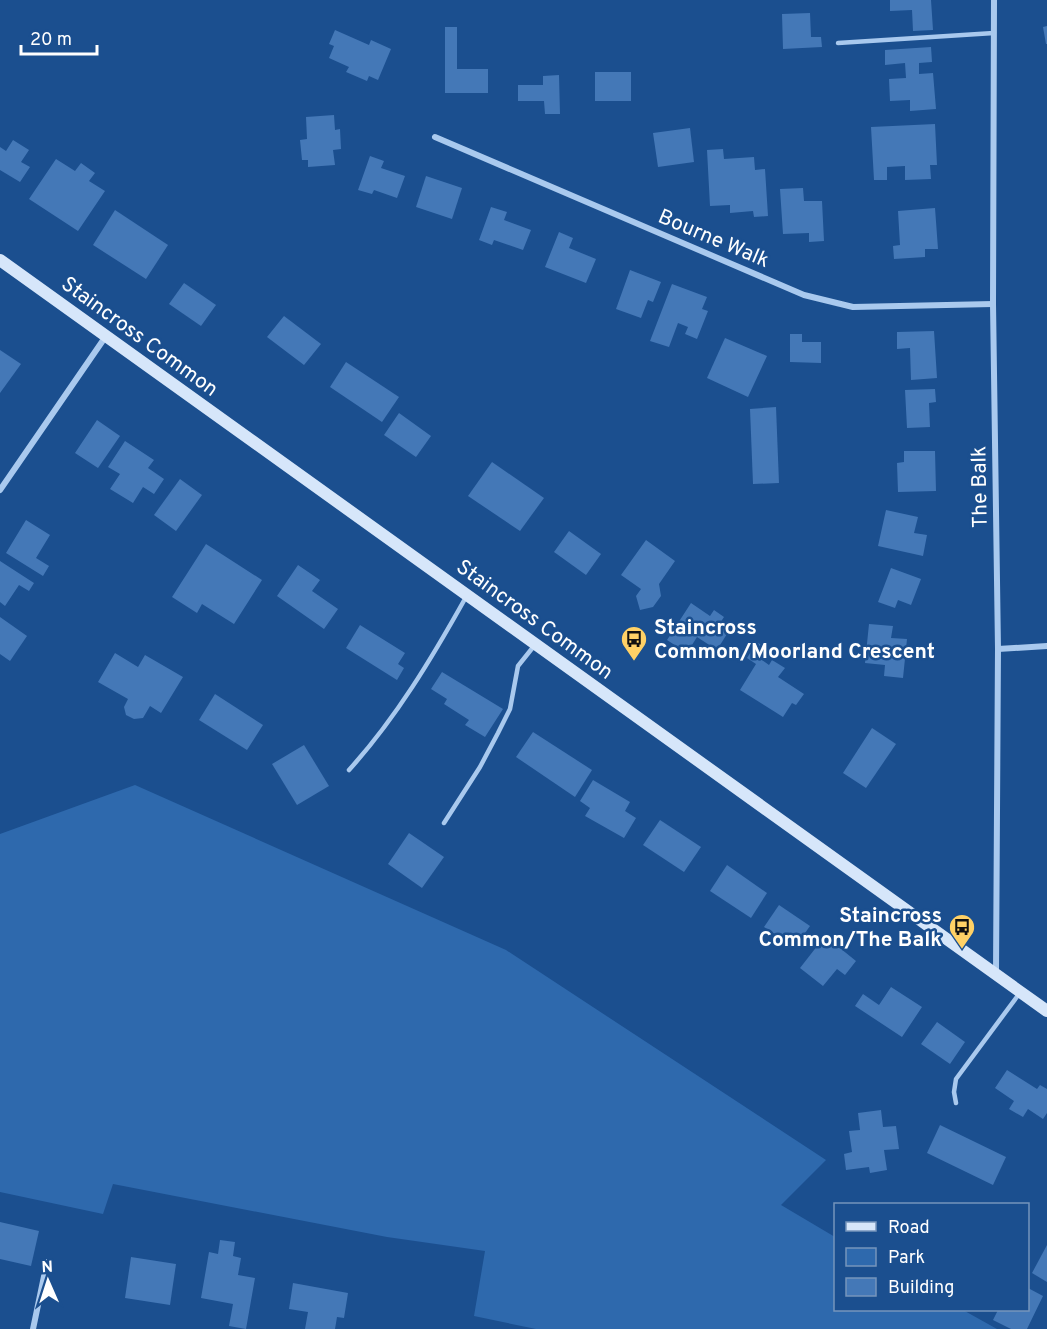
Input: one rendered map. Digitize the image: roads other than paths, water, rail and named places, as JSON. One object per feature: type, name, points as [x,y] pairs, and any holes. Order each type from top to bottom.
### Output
[{"type":"street","name":"The Balk","points":[[994,0],[993,304],[998,649],[996,973]]},
{"type":"street","name":"Bourne Walk","points":[[435,137],[804,295],[853,307],[993,304]]},
{"type":"street","name":"Staincross Common","points":[[0,260],[1047,1011]]},
{"type":"street","points":[[0,490],[106,336]]},
{"type":"street","points":[[998,649],[1047,646]]},
{"type":"street","points":[[33,1329],[47,1262]]},
{"type":"lane","points":[[838,44],[994,33]]},
{"type":"lane","points":[[349,770],[372,744],[427,667],[467,595]]},
{"type":"lane","points":[[444,823],[498,734],[510,709],[518,666],[535,644]]},
{"type":"lane","points":[[956,1103],[954,1092],[956,1079],[1020,992]]},
{"type":"place","name":"Staincross Common/Moorland Crescent","points":[[634,662]]},
{"type":"place","name":"Staincross Common/The Balk","points":[[962,950]]}]
